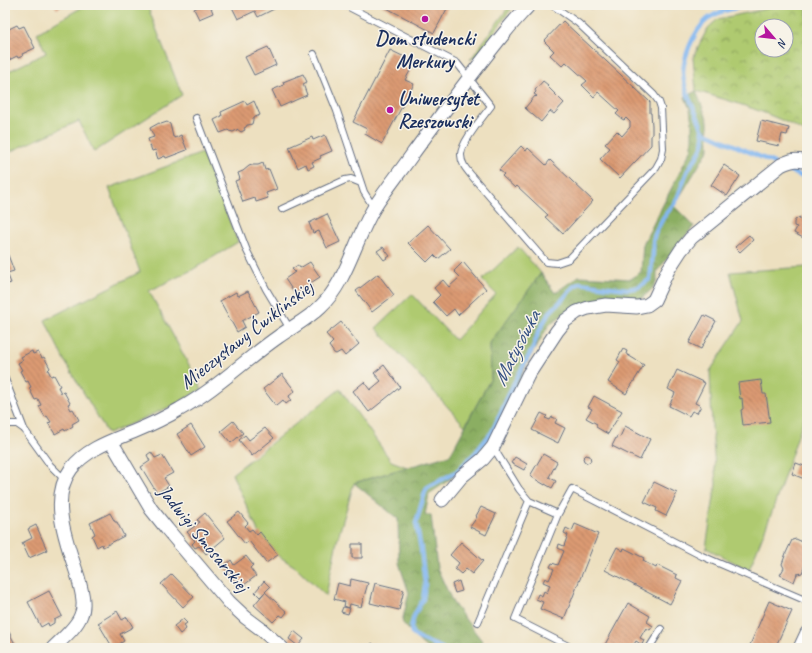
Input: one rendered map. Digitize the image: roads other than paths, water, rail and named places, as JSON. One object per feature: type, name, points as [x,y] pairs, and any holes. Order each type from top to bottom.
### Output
[{"type":"street","name":"Mieczysławy Ćwiklińskiej","points":[[53,648],[78,621],[82,615],[83,609],[83,598],[80,584],[63,527],[62,518],[61,500],[65,480],[72,468],[92,450],[160,421],[204,394],[278,336],[322,306],[344,273],[374,208],[468,79],[506,31],[529,5]]},
{"type":"street","points":[[442,500],[460,477],[483,459],[493,446],[528,375],[565,321],[577,312],[588,308],[606,305],[637,307],[647,305],[654,300],[668,270],[691,238],[781,165],[789,161],[796,160],[807,162]]},
{"type":"street","name":"Jadwigi Smosarskiej","points":[[111,441],[151,509],[167,529],[229,602],[282,648]]},
{"type":"street","points":[[800,648],[807,633]]},
{"type":"lane","points":[[345,5],[457,64],[491,106],[465,142],[461,154],[464,165],[546,262],[557,263],[569,259],[656,168],[663,149],[661,108],[654,95],[578,23],[552,5]]},
{"type":"lane","points":[[314,54],[337,111],[364,192],[374,208]]},
{"type":"lane","points":[[196,118],[247,251],[266,289],[290,328]]},
{"type":"lane","points":[[282,209],[345,180],[351,179],[361,183]]},
{"type":"lane","points":[[5,379],[24,429],[50,465],[65,480]]},
{"type":"lane","points":[[5,425],[17,424],[24,429]]},
{"type":"lane","points":[[493,446],[519,490],[529,501],[558,514]]},
{"type":"lane","points":[[572,648],[515,619],[558,514],[572,489],[702,556],[807,601]]},
{"type":"lane","points":[[478,622],[529,501]]},
{"type":"lane","points":[[649,648],[661,629]]},
{"type":"waterway","name":"Matysówka","points":[[442,648],[418,638],[412,633],[411,627],[414,616],[423,599],[425,584],[416,523],[425,492],[428,487],[456,472],[476,452],[492,432],[545,320],[550,312],[573,287],[580,283],[629,289],[639,287],[650,279],[653,256],[653,240],[663,218],[676,201],[688,170],[699,154],[704,139],[701,127],[689,98],[684,78],[684,63],[689,47],[702,24],[714,15],[730,9],[759,5]]},
{"type":"waterway","points":[[702,131],[774,163]]},
{"type":"waterway","points":[[788,170],[807,179]]},
{"type":"place","name":"Dom studencki Merkury","points":[[425,19]]},
{"type":"place","name":"Uniwersytet Rzeszowski","points":[[390,110]]}]
